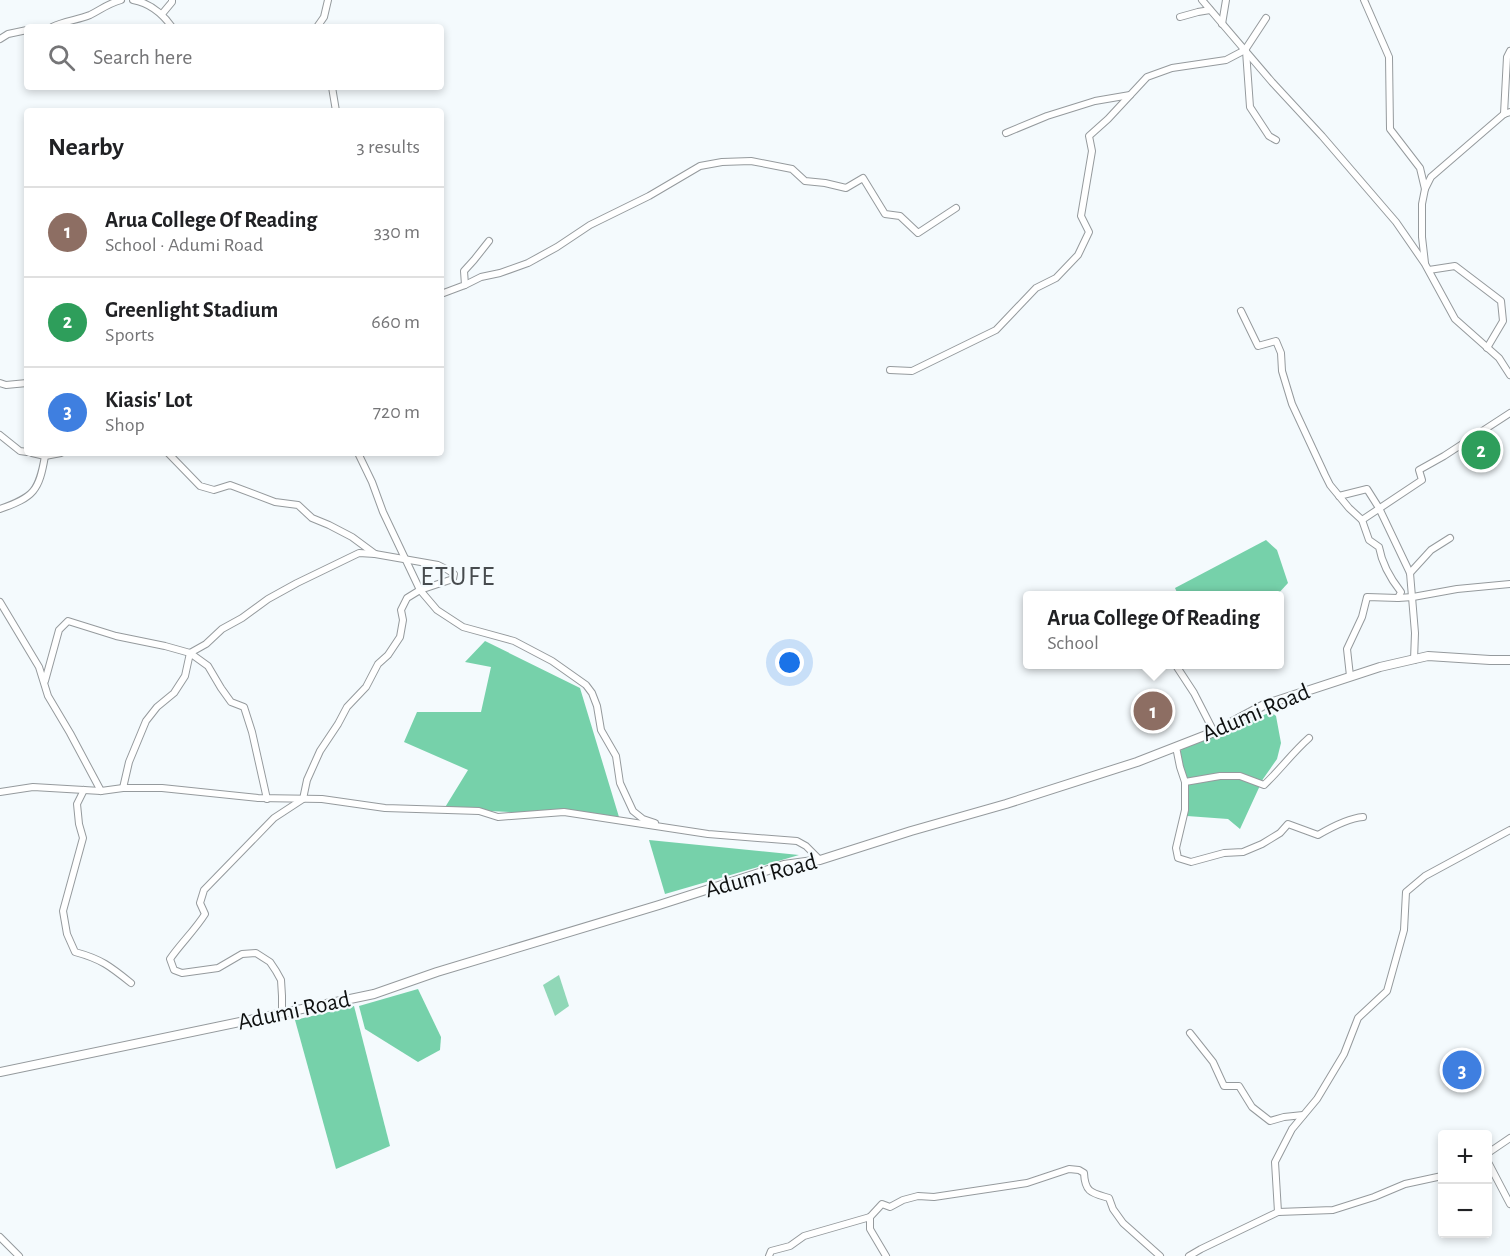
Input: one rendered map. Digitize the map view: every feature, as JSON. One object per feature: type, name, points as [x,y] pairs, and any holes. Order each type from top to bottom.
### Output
[{"type":"main road","name":"Adumi Road","points":[[0,1072],[374,994],[437,972],[784,865],[820,860],[1137,762],[1214,732],[1264,705],[1380,667],[1428,656],[1510,660]]},
{"type":"street","points":[[61,24],[89,15],[109,3],[121,0]]},
{"type":"street","points":[[133,0],[142,2],[162,14],[170,24]]},
{"type":"street","points":[[162,14],[172,0]]},
{"type":"street","points":[[325,24],[328,0]]},
{"type":"street","points":[[1202,0],[1396,222],[1429,270],[1455,319],[1499,358],[1510,375]]},
{"type":"street","points":[[1222,24],[1226,0]]},
{"type":"street","points":[[1364,0],[1389,57],[1390,129],[1420,168],[1425,189]]},
{"type":"street","points":[[1180,17],[1210,10]]},
{"type":"street","points":[[319,24],[324,17]]},
{"type":"street","points":[[891,370],[912,371],[996,330],[1036,288],[1056,278],[1078,255],[1089,232],[1081,216],[1092,151],[1089,136],[1147,77],[1172,68],[1226,60],[1245,50],[1266,18]]},
{"type":"street","points":[[0,39],[8,34],[24,31]]},
{"type":"street","points":[[1245,50],[1250,107],[1269,136],[1276,140]]},
{"type":"street","points":[[1425,264],[1422,237],[1422,204],[1425,189],[1431,177],[1507,113],[1507,57],[1510,51]]},
{"type":"street","points":[[332,90],[336,108]]},
{"type":"street","points":[[1006,133],[1047,116],[1095,101],[1130,95]]},
{"type":"street","points":[[444,293],[481,277],[528,263],[558,247],[590,225],[649,196],[699,166],[722,162],[751,161],[792,169],[805,181],[846,188],[863,178],[885,214],[900,216],[918,233],[956,208]]},
{"type":"street","points":[[465,285],[464,271],[489,241]]},
{"type":"street","points":[[1429,270],[1455,266],[1501,301],[1503,321],[1487,348]]},
{"type":"street","points":[[1241,311],[1258,346],[1276,341],[1281,353],[1282,371],[1292,404],[1325,476],[1349,508],[1362,520],[1369,540],[1379,547],[1391,580],[1401,592],[1398,598]]},
{"type":"street","points":[[0,383],[6,385],[24,383]]},
{"type":"street","points":[[1362,520],[1422,480],[1419,470],[1510,413]]},
{"type":"street","points":[[0,435],[20,451],[24,452]]},
{"type":"street","points":[[0,509],[22,500],[34,491],[42,475],[45,456]]},
{"type":"street","points":[[171,456],[200,486],[214,490],[230,485],[275,502],[298,505],[312,518],[352,537],[375,554]]},
{"type":"street","points":[[359,456],[420,590],[437,610],[463,627],[514,641],[552,661],[586,685],[597,706],[601,729],[616,756],[620,783],[633,811],[643,819],[664,827]]},
{"type":"street","points":[[1340,496],[1367,489],[1379,508],[1410,573],[1415,633],[1414,660]]},
{"type":"street","points":[[1410,573],[1431,550],[1450,538]]},
{"type":"street","points":[[190,653],[206,645],[222,629],[268,599],[359,553],[438,565],[454,574],[453,579],[420,590],[407,598],[401,610],[404,620],[400,637],[388,655],[378,664],[366,687],[347,707],[320,751],[307,780],[303,799],[274,818],[204,890],[200,903],[205,914],[195,930],[180,944],[171,959],[174,970],[182,973],[218,968],[242,954],[256,953],[270,962],[281,981],[282,1013]]},
{"type":"street","points":[[1350,676],[1347,649],[1362,617],[1367,597],[1413,597],[1457,589],[1510,585]]},
{"type":"street","points":[[0,602],[39,667],[48,696],[101,791]]},
{"type":"street","points":[[45,681],[59,630],[69,621],[116,636],[190,653],[208,666],[231,702],[244,707],[267,799]]},
{"type":"street","points":[[123,788],[129,762],[146,721],[174,693],[185,676],[190,653]]},
{"type":"street","points":[[1178,669],[1194,693],[1214,732]]},
{"type":"street","points":[[1185,782],[1221,776],[1240,776],[1264,785],[1287,758],[1309,738]]},
{"type":"street","points":[[1176,747],[1185,782],[1185,810],[1176,848],[1178,858],[1191,862],[1224,853],[1243,852],[1262,844],[1288,824],[1318,835],[1330,828],[1363,817]]},
{"type":"street","points":[[0,792],[33,787],[101,791],[123,788],[162,788],[267,799],[322,799],[385,808],[479,811],[498,817],[564,812],[708,834],[797,842],[807,846],[820,860]]},
{"type":"street","points":[[84,790],[77,804],[83,838],[63,911],[67,934],[75,952],[93,957],[112,967],[131,983]]},
{"type":"street","points":[[1278,1212],[1275,1162],[1292,1129],[1317,1099],[1344,1054],[1358,1018],[1387,991],[1404,930],[1406,892],[1425,876],[1510,830]]},
{"type":"street","points":[[1190,1033],[1214,1062],[1224,1086],[1239,1086],[1252,1107],[1270,1121],[1303,1115]]},
{"type":"street","points":[[1492,1150],[1510,1138]]},
{"type":"street","points":[[769,1256],[771,1251],[790,1246],[804,1236],[870,1217],[882,1204],[890,1207],[918,1196],[934,1197],[1027,1183],[1070,1169],[1084,1173],[1086,1189],[1109,1198],[1113,1209],[1123,1223],[1160,1256]]},
{"type":"street","points":[[1492,1170],[1510,1204]]},
{"type":"street","points":[[1189,1256],[1278,1212],[1333,1210],[1405,1184],[1438,1177]]},
{"type":"street","points":[[870,1217],[870,1229],[886,1256]]},
{"type":"street","points":[[0,1237],[19,1256]]},
{"type":"green space","points":[[1266,540],[1277,550],[1288,583],[1281,591],[1176,591],[1175,588]]},
{"type":"green space","points":[[485,641],[580,688],[619,817],[444,809],[468,770],[404,742],[417,712],[481,712],[491,667],[465,662]]},
{"type":"green space","points":[[1271,712],[1276,716],[1281,743],[1277,759],[1263,779],[1240,829],[1228,819],[1187,816],[1183,810],[1188,789],[1180,774],[1178,764],[1182,749]]},
{"type":"green space","points":[[649,840],[799,855],[665,894]]},
{"type":"green space","points":[[559,975],[569,1006],[555,1016],[543,985]]},
{"type":"green space","points":[[418,989],[441,1037],[440,1050],[418,1062],[365,1029],[359,1006]]},
{"type":"green space","points":[[354,1006],[390,1146],[336,1169],[295,1020]]},
{"type":"place","name":"Greenlight Stadium","points":[[1481,450]]},
{"type":"place","name":"Arua College Of Reading","points":[[1153,711]]},
{"type":"place","name":"Kiasis' Lot","points":[[1462,1070]]},
{"type":"district","name":"ETUFE","points":[[458,576]]}]
